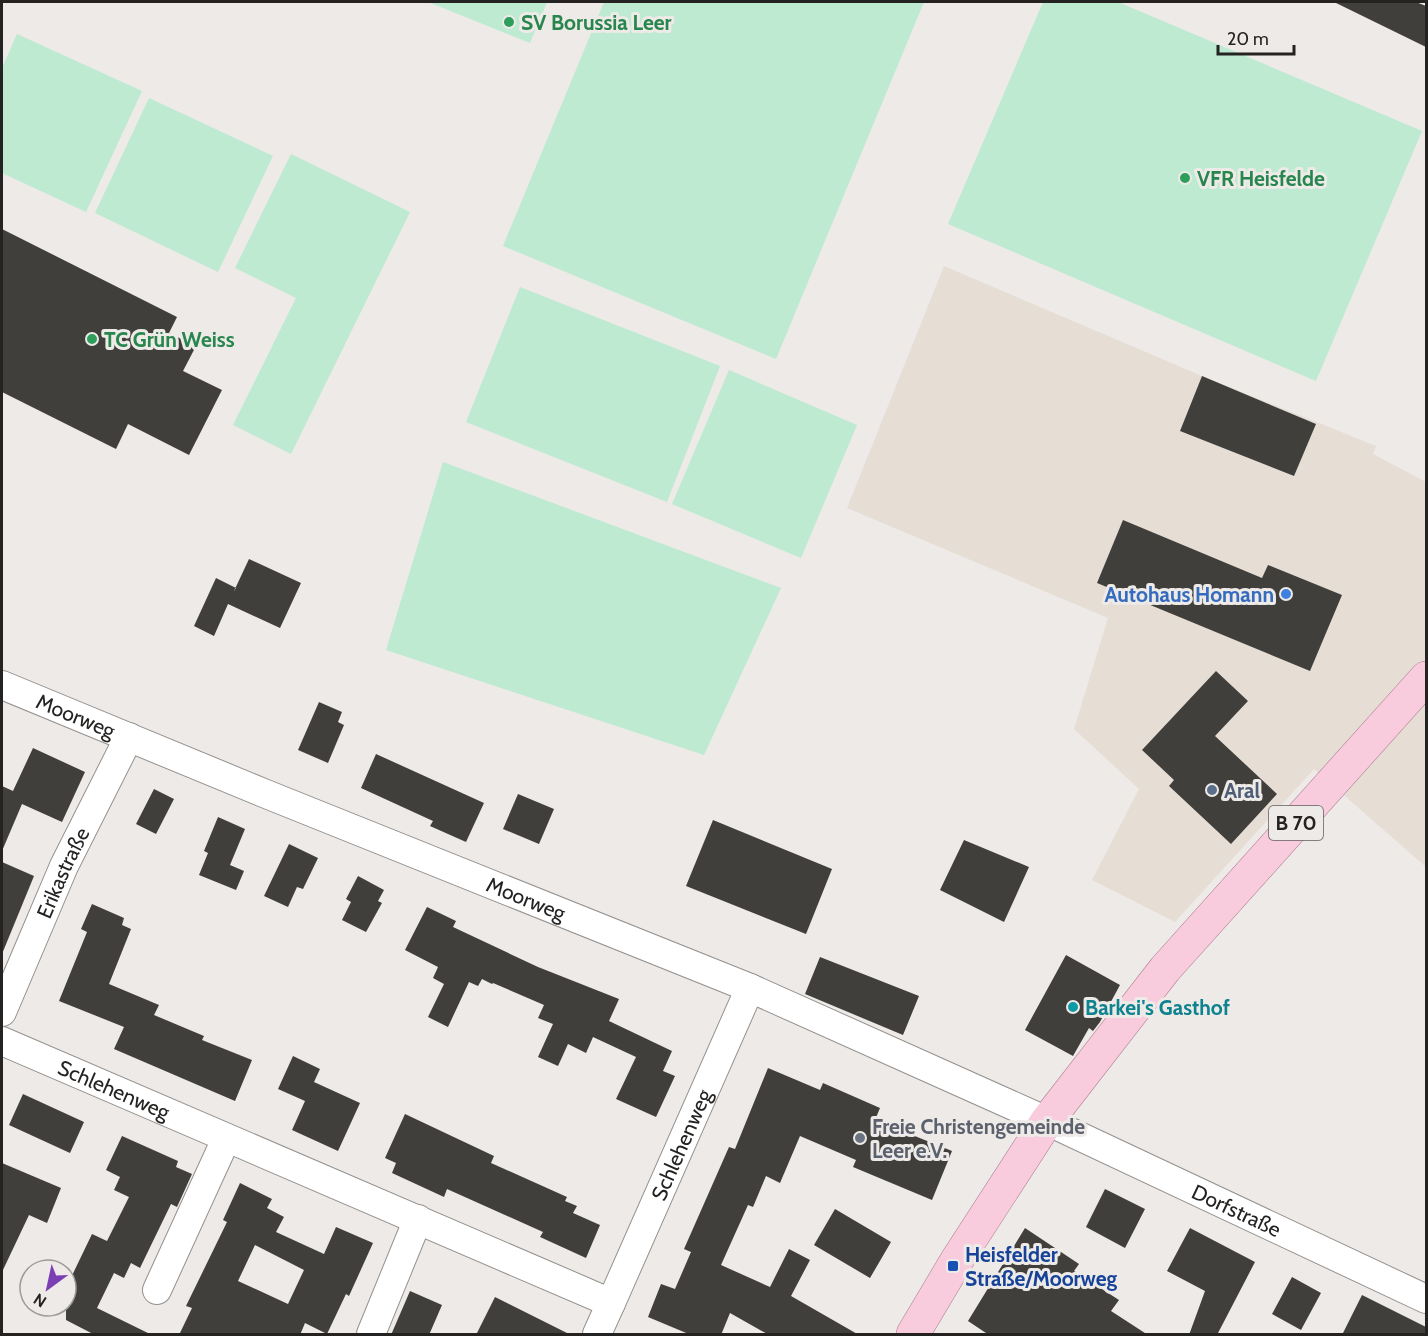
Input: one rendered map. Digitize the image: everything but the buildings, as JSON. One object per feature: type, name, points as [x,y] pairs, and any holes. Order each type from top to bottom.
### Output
[{"type":"main road","name":"B 70","points":[[913,1335],[957,1260],[1047,1121],[1173,960],[1426,678]]},
{"type":"street","name":"Moorweg","points":[[2,685],[750,988],[1047,1121]]},
{"type":"street","name":"Erikastraße","points":[[2,1012],[64,866],[129,737]]},
{"type":"street","name":"Schlehenweg","points":[[597,1335],[750,988]]},
{"type":"street","name":"Schlehenweg","points":[[2,1041],[610,1303]]},
{"type":"street","name":"Dorfstraße","points":[[1047,1121],[1426,1299]]},
{"type":"street","points":[[157,1290],[226,1138]]},
{"type":"street","points":[[371,1335],[418,1219]]},
{"type":"shaded area","points":[[944,266],[1202,376],[1376,446],[1373,454],[1426,482],[1426,867],[1314,769],[1175,922],[1092,880],[1139,789],[1074,729],[1108,618],[847,508]]},
{"type":"green space","name":"SV Borussia Leer","points":[[428,2],[547,2],[530,43]]},
{"type":"green space","points":[[604,2],[924,2],[776,359],[503,246]]},
{"type":"green space","name":"VFR Heisfelde","points":[[1043,2],[1118,2],[1422,131],[1316,381],[948,224]]},
{"type":"green space","points":[[17,34],[142,91],[86,212],[2,173],[2,68]]},
{"type":"green space","points":[[149,98],[273,156],[218,272],[95,213]]},
{"type":"green space","points":[[291,154],[410,212],[291,454],[233,425],[296,298],[235,268]]},
{"type":"green space","points":[[520,287],[720,366],[667,502],[466,422]]},
{"type":"green space","points":[[729,370],[857,425],[801,558],[672,504]]},
{"type":"green space","points":[[443,462],[781,588],[704,755],[386,650]]},
{"type":"place","name":"SV Borussia Leer","points":[[509,22]]},
{"type":"place","name":"VFR Heisfelde","points":[[1185,178]]},
{"type":"place","name":"TC Grün Weiss","points":[[92,339]]},
{"type":"place","name":"Autohaus Homann","points":[[1286,594]]},
{"type":"place","name":"Aral","points":[[1212,790]]},
{"type":"place","name":"Barkei's Gasthof","points":[[1073,1007]]},
{"type":"place","name":"Freie Christengemeinde Leer e.V.","points":[[860,1138]]},
{"type":"place","name":"Heisfelder Straße/Moorweg","points":[[953,1266]]}]
